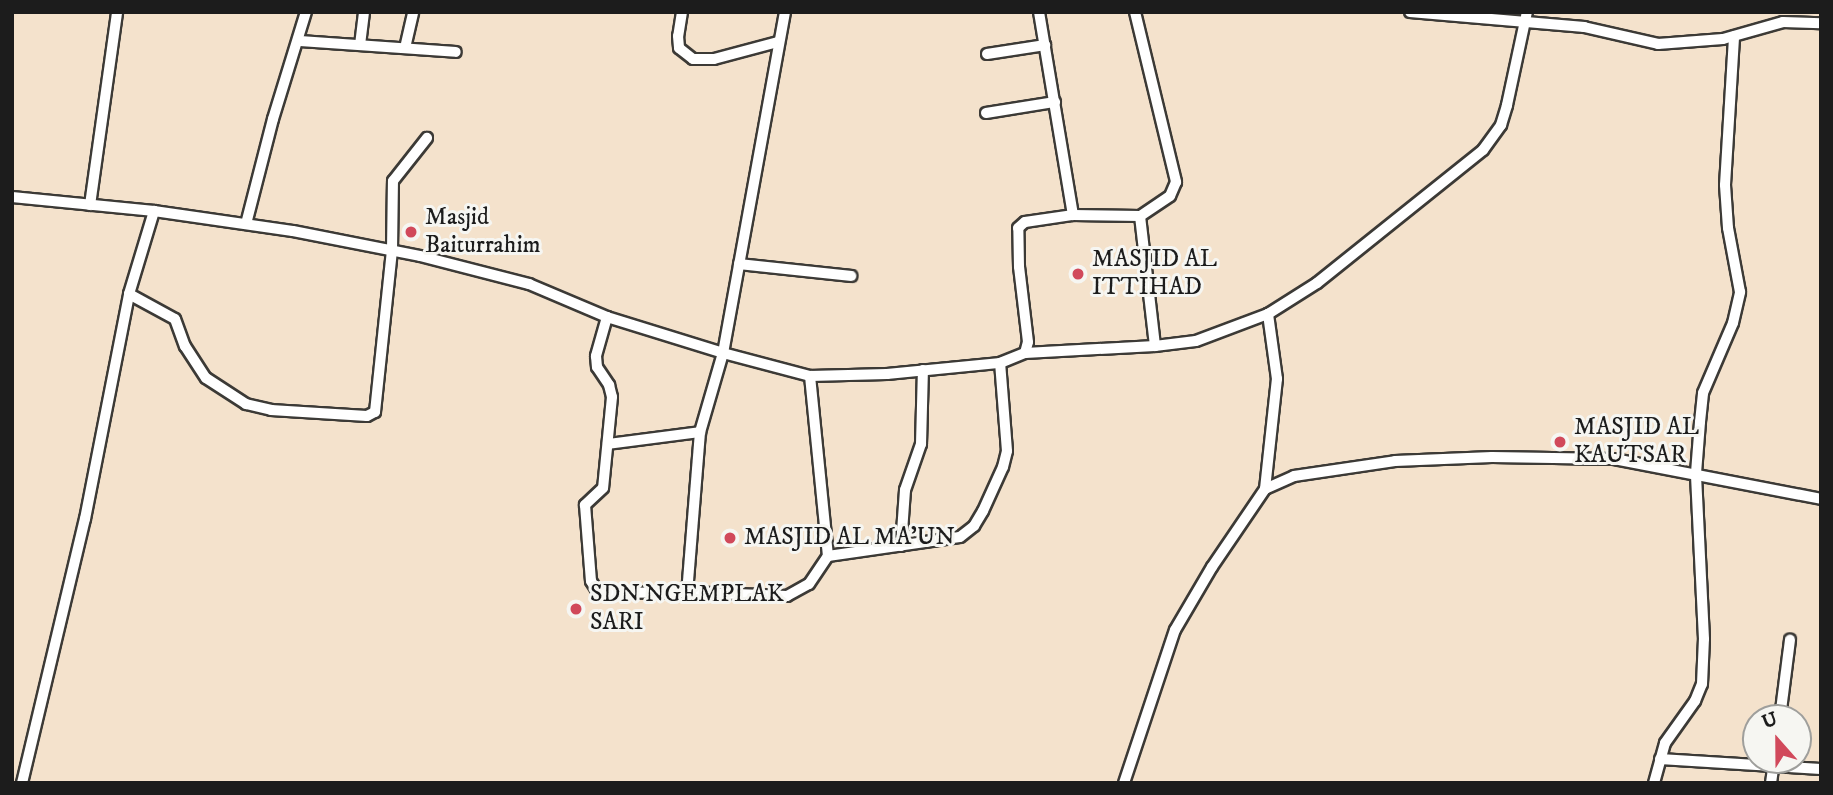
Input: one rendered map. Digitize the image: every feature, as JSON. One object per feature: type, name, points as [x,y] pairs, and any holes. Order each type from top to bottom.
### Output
[{"type":"street","points":[[90,205],[117,12]]},
{"type":"street","points":[[246,224],[273,119],[300,41],[306,12]]},
{"type":"street","points":[[360,46],[364,12]]},
{"type":"street","points":[[405,48],[414,12]]},
{"type":"street","points":[[682,12],[679,48],[693,59],[714,59],[778,43]]},
{"type":"street","points":[[687,592],[701,432],[723,353],[785,12]]},
{"type":"street","points":[[1040,12],[1073,215]]},
{"type":"street","points":[[1025,353],[1028,342],[1018,267],[1018,228],[1025,222],[1073,215],[1140,216],[1170,197],[1176,182],[1135,12]]},
{"type":"street","points":[[1410,12],[1527,18],[1584,27],[1658,44],[1702,43],[1783,22],[1821,23]]},
{"type":"street","points":[[12,197],[154,211],[393,250],[529,284],[607,317],[723,353],[810,376],[1000,363],[1025,353],[1155,346],[1196,341],[1268,314],[1317,283],[1483,150],[1501,125],[1527,18]]},
{"type":"street","points":[[1654,783],[1665,743],[1695,701],[1702,684],[1704,639],[1696,473],[1703,393],[1733,323],[1740,292],[1728,228],[1725,185],[1734,36]]},
{"type":"street","points":[[300,41],[456,52]]},
{"type":"street","points":[[987,54],[1045,45]]},
{"type":"street","points":[[986,113],[1055,102]]},
{"type":"street","points":[[129,294],[174,318],[185,346],[206,377],[246,404],[271,410],[367,416],[375,412],[393,250],[393,181],[427,138]]},
{"type":"street","points":[[22,783],[85,519],[129,294],[154,211]]},
{"type":"street","points":[[1140,216],[1155,346]]},
{"type":"street","points":[[739,264],[851,276]]},
{"type":"street","points":[[1124,783],[1175,630],[1212,567],[1265,489],[1277,379],[1268,314]]},
{"type":"street","points":[[607,317],[596,356],[597,368],[609,385],[612,397],[603,488],[585,505],[591,581],[596,589],[619,593],[687,592],[787,596],[809,584],[828,556],[810,376]]},
{"type":"street","points":[[828,556],[960,537],[974,526],[983,511],[1007,451],[1000,363]]},
{"type":"street","points":[[901,546],[905,491],[921,444],[923,370]]},
{"type":"street","points":[[608,443],[701,432]]},
{"type":"street","points":[[1265,489],[1294,476],[1395,461],[1492,457],[1614,459],[1696,473],[1757,489],[1821,499]]},
{"type":"street","points":[[1782,704],[1790,640]]},
{"type":"street","points":[[1660,759],[1742,762]]},
{"type":"place","name":"Masjid Baiturrahim","points":[[411,232]]},
{"type":"place","name":"MASJID AL ITTIHAD","points":[[1078,274]]},
{"type":"place","name":"MASJID AL KAUTSAR","points":[[1560,442]]},
{"type":"place","name":"MASJID AL MA'UN","points":[[730,538]]},
{"type":"place","name":"SDN NGEMPLAK SARI","points":[[576,609]]}]
